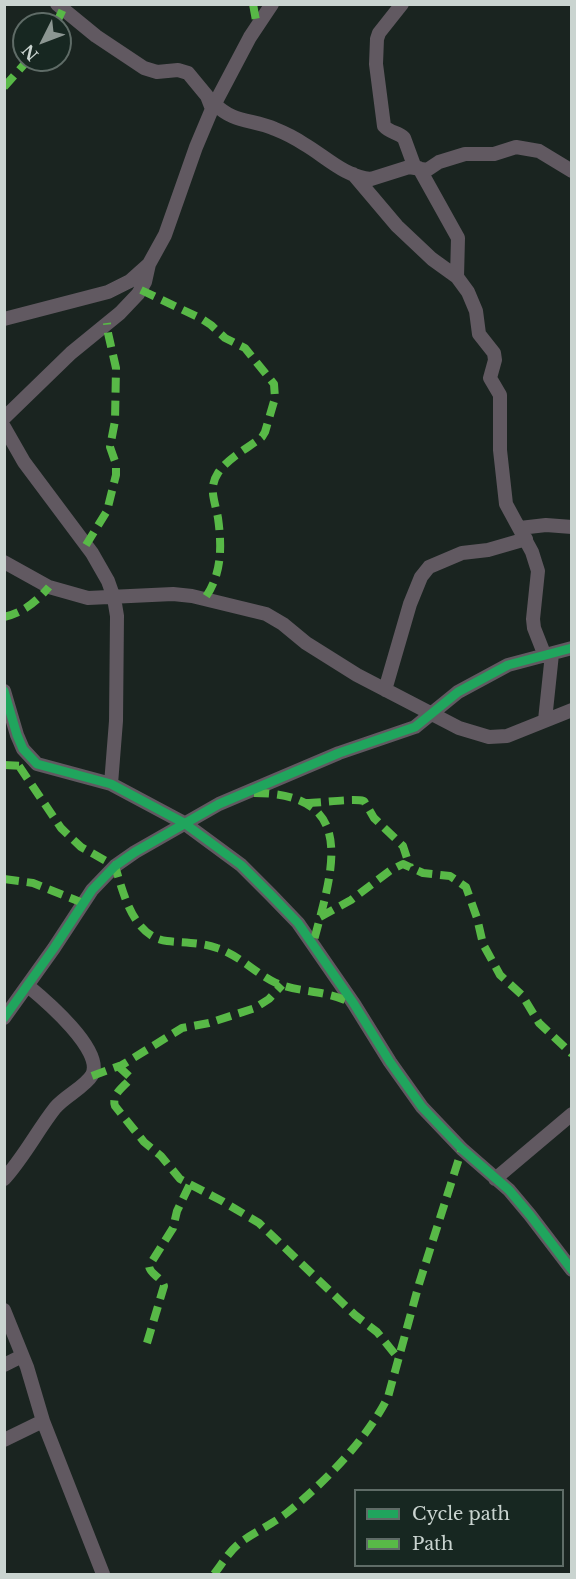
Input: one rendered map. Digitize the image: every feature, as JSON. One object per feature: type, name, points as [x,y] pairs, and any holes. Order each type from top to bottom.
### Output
[{"type":"street","points":[[57,4],[96,36],[144,68],[157,72],[178,70],[188,74],[204,91],[214,107],[234,118],[262,124],[291,136],[353,174],[370,179],[398,170],[417,168],[427,170],[439,162],[465,154],[494,154],[516,147],[539,151],[572,171]]},
{"type":"street","points":[[4,418],[71,353],[120,313],[138,294],[145,282],[149,264],[165,235],[196,147],[214,107],[250,37],[272,4]]},
{"type":"street","points":[[402,4],[378,33],[376,64],[384,126],[404,138],[417,168],[458,237],[457,277]]},
{"type":"street","points":[[353,174],[413,243],[457,277],[473,302],[479,334],[494,353],[495,360],[490,378],[500,395],[500,450],[504,491],[509,512],[523,534],[538,571],[533,619],[534,628],[548,655],[545,720]]},
{"type":"street","points":[[4,319],[108,292],[130,281],[149,264]]},
{"type":"street","points":[[4,427],[24,462],[92,553],[108,581],[114,598],[117,615],[116,721],[111,784]]},
{"type":"street","points":[[385,690],[410,604],[417,586],[429,567],[462,553],[488,550],[546,525],[572,527]]},
{"type":"street","points":[[4,562],[49,587],[88,598],[173,594],[192,596],[266,614],[322,654],[385,690],[459,728],[489,737],[507,736],[572,710]]},
{"type":"street","points":[[4,1018],[92,890],[128,856],[219,804],[309,765],[415,727],[433,715],[458,692],[489,675],[523,660],[572,648]]},
{"type":"street","points":[[4,691],[23,750],[37,764],[111,784],[184,823],[241,865],[298,923],[409,1090],[449,1136],[519,1201],[572,1270]]},
{"type":"street","points":[[4,1179],[58,1104],[92,1076],[94,1068],[94,1060],[85,1044],[52,1006],[28,986]]},
{"type":"street","points":[[495,1179],[572,1114]]},
{"type":"street","points":[[6,1319],[22,1356],[43,1421],[103,1575]]},
{"type":"street","points":[[4,1365],[22,1356]]},
{"type":"street","points":[[4,1440],[43,1421]]},
{"type":"marked path","points":[[253,4],[257,26]]},
{"type":"marked path","points":[[4,87],[17,72]]},
{"type":"marked path","points":[[141,290],[202,319],[225,338],[245,348],[274,384],[275,398],[262,437],[227,463],[218,473],[213,484],[220,550],[218,570],[205,598]]},
{"type":"marked path","points":[[86,545],[107,511],[116,475],[116,464],[110,447],[115,421],[116,368],[107,323]]},
{"type":"marked path","points":[[4,617],[29,606],[49,587]]},
{"type":"marked path","points":[[4,765],[25,766]]},
{"type":"marked path","points":[[19,766],[61,828],[81,847],[115,866],[131,912],[146,931],[155,938],[211,946],[233,955],[276,983],[333,996],[351,1003]]},
{"type":"marked path","points":[[254,793],[288,797],[311,807],[325,822],[331,842],[331,865],[327,891],[313,944]]},
{"type":"marked path","points":[[306,803],[364,801],[374,818],[403,846],[410,867]]},
{"type":"marked path","points":[[320,917],[351,900],[391,870],[403,864],[423,873],[450,876],[466,887],[483,944],[500,975],[522,995],[539,1023],[572,1054]]},
{"type":"marked path","points":[[4,879],[33,883],[83,903]]},
{"type":"marked path","points":[[92,1076],[122,1065],[182,1028],[209,1023],[255,1008],[269,999],[282,985]]},
{"type":"marked path","points":[[118,1066],[131,1078],[116,1094],[115,1106],[144,1142],[161,1156],[180,1179],[259,1223],[355,1315],[377,1332],[399,1359]]},
{"type":"marked path","points":[[214,1574],[237,1545],[282,1516],[316,1487],[357,1444],[379,1413],[388,1397],[419,1284],[462,1149]]},
{"type":"marked path","points":[[147,1343],[164,1286],[161,1280],[151,1272],[149,1266],[173,1228],[177,1211],[190,1184]]},
{"type":"cycle path","points":[[4,1018],[92,890],[115,866],[135,852],[219,804],[339,753],[415,727],[458,692],[508,665],[572,648]]},
{"type":"cycle path","points":[[4,691],[23,749],[37,764],[111,784],[184,823],[241,865],[271,895],[298,923],[422,1107],[462,1149],[509,1190],[572,1270]]}]
